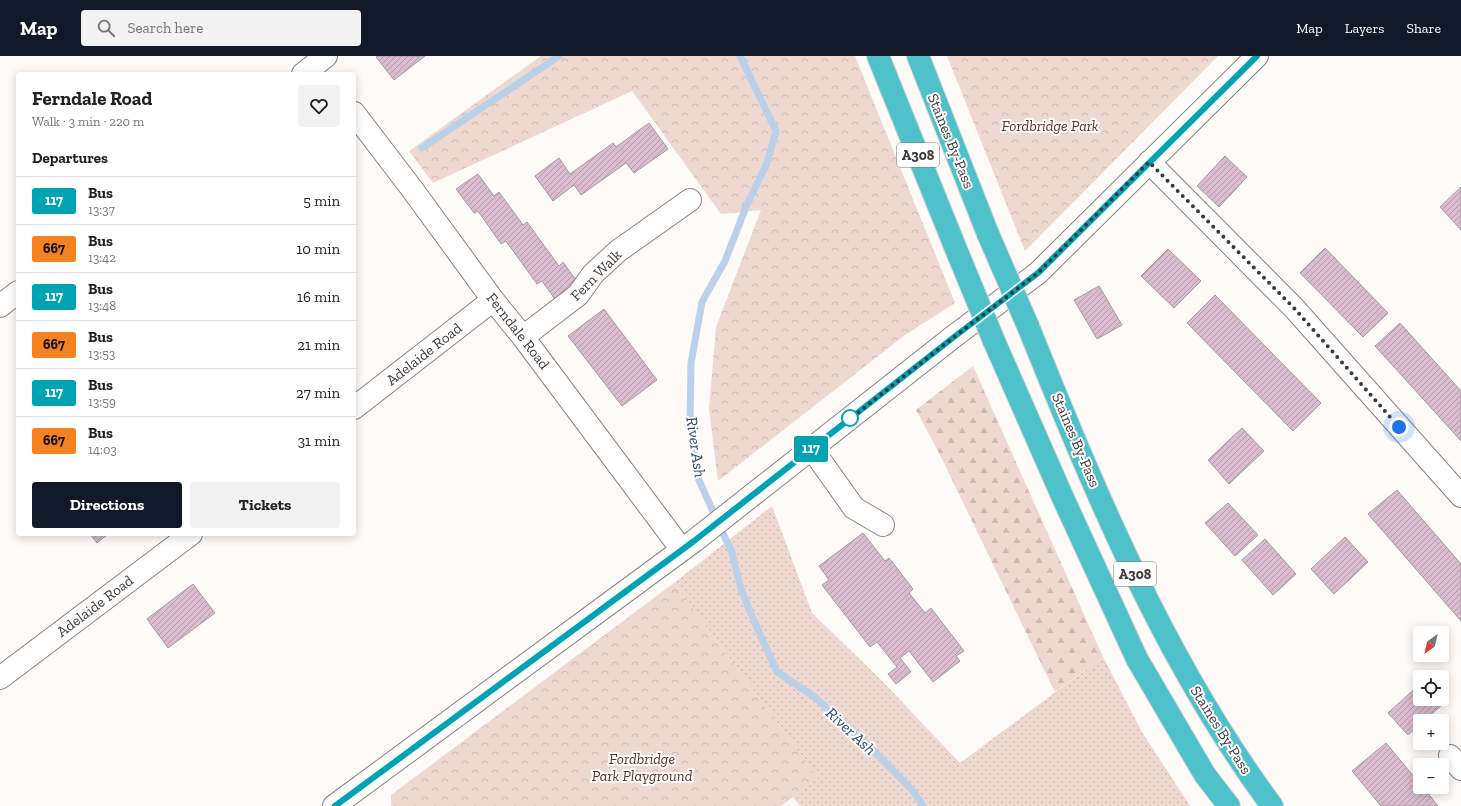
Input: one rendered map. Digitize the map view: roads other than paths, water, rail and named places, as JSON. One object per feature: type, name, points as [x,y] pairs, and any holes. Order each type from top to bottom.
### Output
[{"type":"highway","name":"A308","points":[[878,56],[994,341],[1063,498],[1137,658],[1206,775],[1228,806]]},
{"type":"highway","name":"Staines By-Pass","points":[[918,56],[988,234],[1124,553],[1173,651],[1213,720],[1247,773],[1272,806]]},
{"type":"street","points":[[345,803],[682,550],[948,341],[1038,273],[1257,56]]},
{"type":"street","name":"Ferndale Road","points":[[356,116],[682,550]]},
{"type":"street","points":[[1149,162],[1294,308],[1461,496]]},
{"type":"street","name":"Fern Walk","points":[[523,337],[578,295],[593,274],[618,251],[690,200]]},
{"type":"street","points":[[0,306],[16,294]]},
{"type":"street","name":"Adelaide Road","points":[[356,406],[493,300]]},
{"type":"street","points":[[812,449],[854,508],[883,525]]},
{"type":"street","name":"Adelaide Road","points":[[0,678],[188,536]]},
{"type":"waterway","points":[[422,148],[559,56]]},
{"type":"waterway","name":"River Ash","points":[[740,56],[776,131],[767,163],[746,207],[725,261],[702,302],[691,363],[690,422],[697,476],[732,553],[741,589],[777,672],[816,698],[874,751],[913,791],[923,806]]},
{"type":"park label","name":"Fordbridge Park","points":[[1050,126]]},
{"type":"park label","name":"Fordbridge Park Playground","points":[[642,768]]}]
